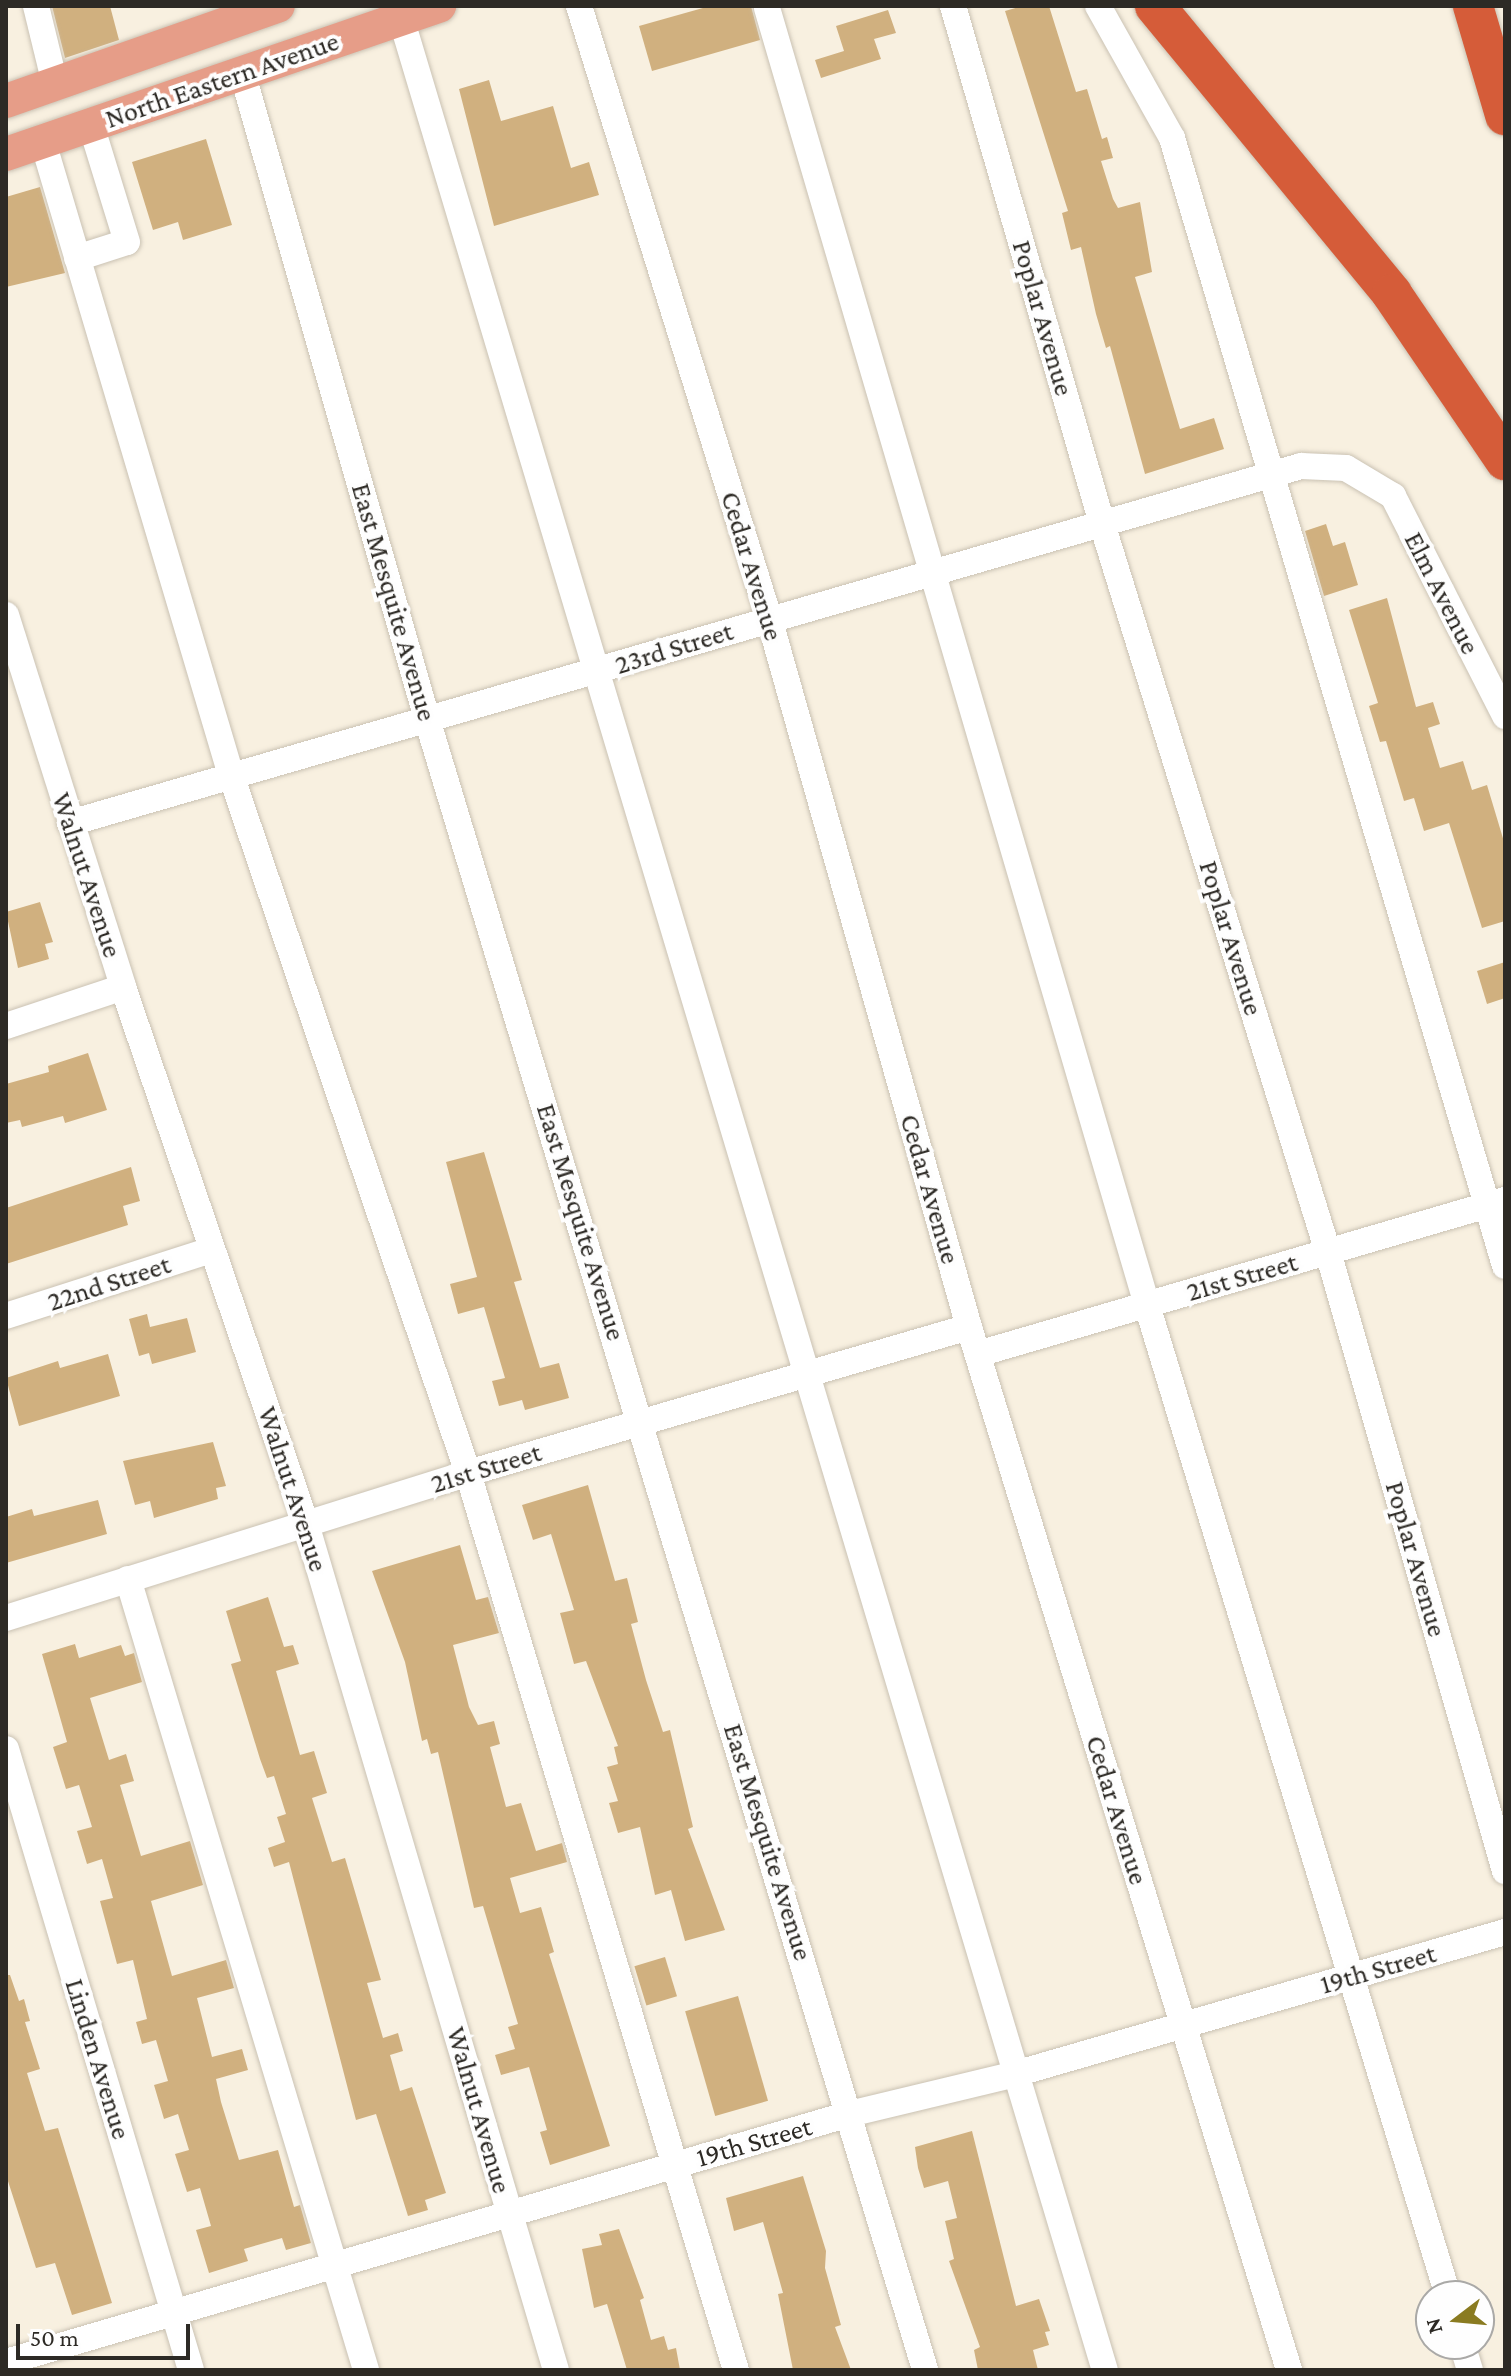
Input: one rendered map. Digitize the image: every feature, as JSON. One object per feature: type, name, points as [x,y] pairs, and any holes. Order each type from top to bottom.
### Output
[{"type":"highway","points":[[1155,6],[1392,294],[1505,460]]},
{"type":"highway","points":[[1473,6],[1505,115]]},
{"type":"main road","name":"North Eastern Avenue","points":[[6,101],[222,15],[278,6]]},
{"type":"main road","name":"North Eastern Avenue","points":[[6,154],[439,6]]},
{"type":"street","points":[[36,6],[55,84]]},
{"type":"street","name":"Cedar Avenue","points":[[579,6],[769,618],[969,1327],[1289,2370]]},
{"type":"street","name":"Poplar Avenue","points":[[953,6],[1103,527],[1328,1252],[1505,1871]]},
{"type":"street","points":[[1098,6],[1172,138],[1270,475],[1496,1203],[1505,1266]]},
{"type":"street","points":[[767,8],[1147,1305],[1443,2280]]},
{"type":"street","points":[[401,18],[804,1375],[1105,2370]]},
{"type":"street","name":"East Mesquite Avenue","points":[[242,72],[427,719],[642,1421],[925,2370]]},
{"type":"street","points":[[77,258],[127,242],[91,125]]},
{"type":"street","points":[[43,142],[231,775],[468,1473],[736,2370]]},
{"type":"street","name":"23rd Street","points":[[70,823],[597,672],[769,618],[1103,527],[1301,466],[1346,468],[1370,479]]},
{"type":"street","name":"Elm Avenue","points":[[1370,479],[1393,496],[1505,716]]},
{"type":"street","name":"Walnut Avenue","points":[[6,615],[123,987],[306,1524],[556,2370]]},
{"type":"street","points":[[6,1026],[123,987]]},
{"type":"street","name":"21st Street","points":[[978,1354],[1496,1203]]},
{"type":"street","name":"22nd Street","points":[[6,1316],[212,1250]]},
{"type":"street","name":"21st Street","points":[[6,1618],[468,1473],[969,1327]]},
{"type":"street","points":[[128,1579],[366,2370]]},
{"type":"street","name":"Linden Avenue","points":[[6,1749],[191,2370]]},
{"type":"street","name":"19th Street","points":[[6,2362],[849,2114],[1015,2074],[1505,1932]]},
{"type":"building","points":[[52,6],[110,6],[119,40],[65,58]]},
{"type":"building","points":[[710,6],[751,6],[760,40],[652,71],[639,26]]},
{"type":"building","points":[[1022,6],[1049,6],[1076,92],[1087,89],[1102,139],[1107,137],[1113,158],[1101,161],[1113,199],[1118,208],[1140,202],[1152,272],[1135,277],[1180,429],[1214,418],[1224,449],[1145,474],[1110,346],[1106,348],[1096,314],[1081,247],[1071,250],[1062,213],[1068,211],[1005,11]]},
{"type":"building","points":[[888,10],[896,33],[874,39],[881,59],[821,78],[815,60],[844,51],[836,26]]},
{"type":"building","points":[[489,80],[501,121],[553,106],[571,168],[589,162],[599,195],[494,226],[459,89]]},
{"type":"building","points":[[206,139],[232,225],[183,240],[178,222],[153,230],[132,162]]},
{"type":"building","points":[[40,187],[65,273],[6,287],[6,197]]},
{"type":"building","points":[[1326,524],[1333,546],[1345,542],[1358,585],[1324,596],[1305,531]]},
{"type":"building","points":[[1387,598],[1416,707],[1433,702],[1440,724],[1428,728],[1440,768],[1463,761],[1472,790],[1487,785],[1505,845],[1505,921],[1482,928],[1449,823],[1424,831],[1414,798],[1404,801],[1386,741],[1380,742],[1369,706],[1378,703],[1349,610]]},
{"type":"building","points":[[40,902],[53,942],[45,944],[49,959],[18,968],[6,912]]},
{"type":"building","points":[[1505,962],[1505,998],[1487,1004],[1477,971]]},
{"type":"building","points":[[88,1053],[107,1110],[65,1123],[63,1116],[22,1127],[20,1120],[6,1123],[6,1084],[49,1072],[48,1066]]},
{"type":"building","points":[[484,1152],[522,1280],[514,1282],[540,1368],[559,1363],[569,1398],[525,1410],[522,1400],[499,1406],[492,1381],[505,1378],[484,1307],[458,1314],[450,1284],[477,1277],[446,1162]]},
{"type":"building","points":[[131,1167],[140,1201],[123,1206],[128,1225],[6,1264],[6,1208]]},
{"type":"building","points":[[147,1314],[150,1327],[187,1318],[196,1352],[152,1364],[149,1353],[139,1356],[129,1319]]},
{"type":"building","points":[[108,1354],[120,1396],[19,1426],[6,1378],[58,1361],[60,1368]]},
{"type":"building","points":[[213,1442],[226,1486],[216,1488],[218,1499],[154,1518],[150,1501],[135,1505],[123,1461]]},
{"type":"building","points":[[588,1485],[615,1581],[627,1578],[638,1622],[631,1624],[646,1680],[663,1732],[670,1730],[693,1827],[688,1829],[725,1930],[685,1941],[671,1890],[655,1895],[640,1827],[618,1833],[609,1803],[618,1801],[607,1767],[618,1764],[614,1747],[618,1746],[586,1661],[574,1664],[560,1613],[574,1610],[551,1534],[533,1540],[522,1505]]},
{"type":"building","points":[[98,1500],[107,1534],[6,1563],[6,1517],[32,1509],[34,1516]]},
{"type":"building","points":[[460,1545],[476,1600],[488,1597],[499,1633],[453,1645],[469,1707],[478,1725],[494,1721],[500,1744],[490,1747],[506,1807],[521,1803],[536,1851],[562,1843],[567,1862],[510,1878],[520,1913],[541,1907],[554,1952],[549,1954],[610,2146],[550,2165],[540,2132],[547,2130],[529,2067],[501,2075],[495,2055],[515,2049],[508,2027],[518,2024],[483,1906],[474,1908],[438,1752],[431,1754],[427,1739],[422,1741],[405,1662],[372,1571]]},
{"type":"building","points":[[268,1597],[284,1647],[293,1645],[299,1664],[276,1671],[300,1755],[314,1751],[327,1793],[312,1798],[332,1862],[345,1858],[381,1980],[367,1983],[383,2038],[398,2033],[403,2051],[390,2055],[400,2091],[412,2087],[446,2193],[425,2200],[428,2210],[408,2216],[376,2114],[356,2120],[289,1862],[274,1867],[268,1848],[285,1842],[277,1817],[286,1814],[274,1776],[267,1778],[260,1759],[231,1664],[241,1661],[226,1611]]},
{"type":"building","points":[[75,1644],[79,1658],[121,1645],[125,1656],[134,1653],[142,1682],[90,1698],[109,1760],[126,1754],[134,1781],[120,1785],[141,1856],[190,1841],[203,1885],[151,1901],[172,1976],[226,1960],[234,1988],[197,1998],[212,2057],[242,2049],[248,2070],[216,2079],[221,2102],[239,2160],[278,2150],[294,2207],[300,2205],[311,2243],[286,2250],[282,2238],[244,2249],[248,2261],[209,2273],[196,2230],[211,2226],[200,2188],[187,2192],[175,2154],[189,2150],[178,2114],[164,2119],[154,2085],[168,2081],[156,2040],[142,2044],[136,2022],[147,2019],[133,1960],[117,1964],[100,1901],[113,1898],[102,1859],[87,1864],[77,1831],[92,1827],[79,1785],[66,1789],[53,1747],[67,1742],[42,1654]]},
{"type":"building","points":[[665,1957],[677,1996],[646,2006],[634,1966]]},
{"type":"building","points":[[6,1975],[10,1975],[19,2001],[24,1999],[30,2021],[25,2022],[40,2069],[27,2073],[45,2131],[58,2128],[112,2303],[72,2315],[55,2263],[36,2268],[6,2175]]},
{"type":"building","points":[[738,1996],[768,2101],[715,2116],[685,2011]]},
{"type":"building","points":[[972,2131],[1016,2306],[1039,2299],[1050,2331],[1045,2332],[1049,2345],[1033,2350],[1038,2370],[978,2370],[974,2350],[980,2347],[949,2261],[954,2259],[945,2221],[957,2218],[948,2181],[924,2188],[918,2168],[915,2147]]},
{"type":"building","points":[[803,2176],[826,2251],[825,2268],[841,2325],[835,2327],[851,2370],[793,2370],[778,2294],[783,2293],[763,2222],[734,2231],[726,2198]]},
{"type":"building","points":[[619,2229],[644,2298],[640,2300],[651,2340],[664,2336],[668,2350],[676,2348],[680,2370],[627,2370],[607,2304],[594,2308],[582,2249],[602,2245],[599,2234]]}]
